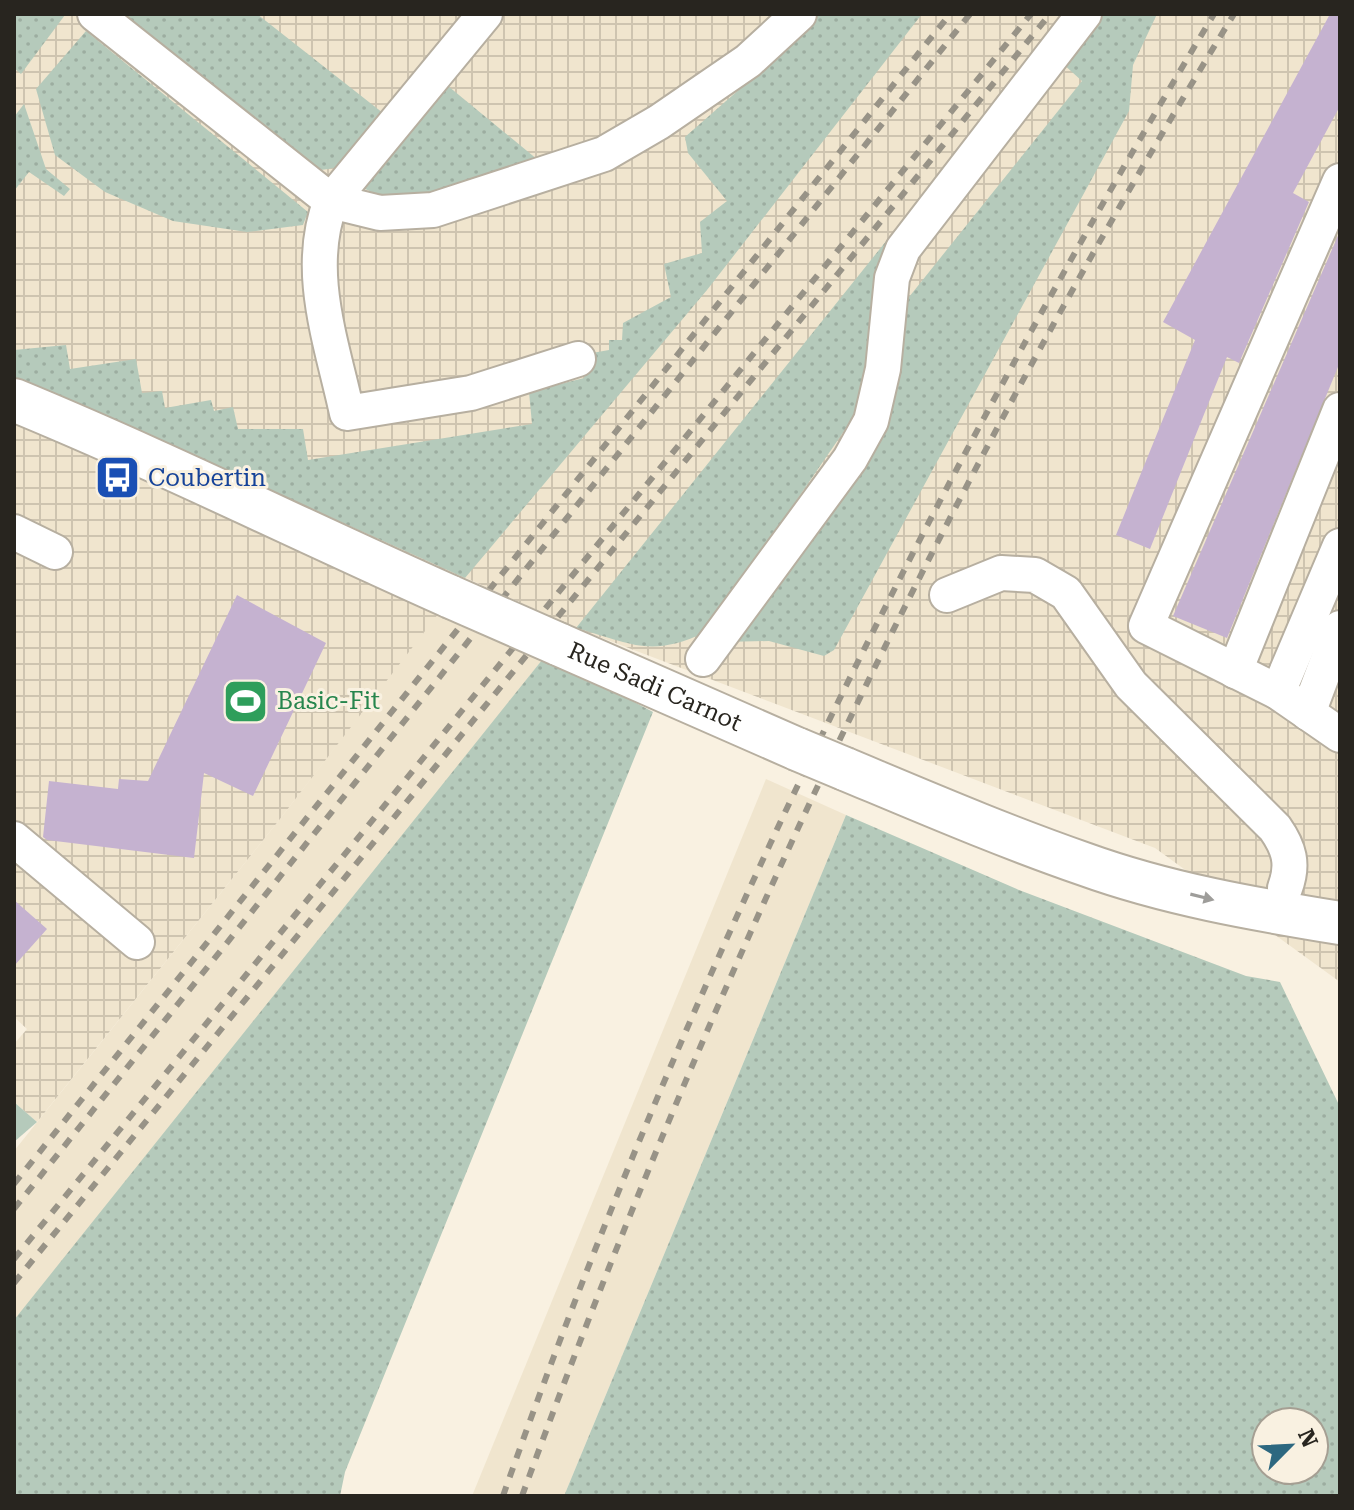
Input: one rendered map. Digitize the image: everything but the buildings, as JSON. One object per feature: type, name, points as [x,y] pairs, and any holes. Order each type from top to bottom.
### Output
[{"type":"main road","name":"Rue Sadi Carnot","points":[[14,400],[151,458],[291,526],[797,749],[1084,865],[1189,894],[1340,923]]},
{"type":"main road","name":"Rue Sadi Carnot","points":[[14,428],[291,526]]},
{"type":"main road","name":"Rue Sadi Carnot","points":[[1021,840],[1140,855],[1285,888],[1340,896]]},
{"type":"lane","points":[[95,14],[331,201],[380,213],[433,210],[604,154],[659,122],[748,61],[799,14]]},
{"type":"lane","points":[[485,14],[331,201],[320,229],[318,282],[347,413],[471,393],[578,359]]},
{"type":"lane","points":[[703,659],[850,459],[871,421],[883,369],[892,278],[903,249],[1084,14]]},
{"type":"lane","points":[[1340,181],[1146,626],[1278,692],[1340,735]]},
{"type":"lane","points":[[1235,671],[1340,410]]},
{"type":"lane","points":[[14,532],[55,552]]},
{"type":"lane","points":[[1278,692],[1340,546]]},
{"type":"lane","points":[[947,595],[1001,573],[1035,575],[1066,593],[1131,685],[1275,828],[1288,850],[1292,870],[1285,888]]},
{"type":"lane","points":[[1308,713],[1340,628]]},
{"type":"lane","points":[[14,839],[137,942]]},
{"type":"shaded area","points":[[14,14],[1340,14],[1340,982],[1155,848],[576,628],[466,578],[280,819],[37,1122],[14,1102],[14,1044],[27,1029],[14,1017]]},
{"type":"shaded area","points":[[440,610],[546,655],[14,1335],[14,1151],[280,819]]},
{"type":"shaded area","points":[[766,779],[846,815],[564,1496],[472,1496]]},
{"type":"green space","points":[[14,14],[65,15],[21,74],[14,68]]},
{"type":"green space","points":[[111,14],[257,14],[388,117],[361,150],[343,164],[318,170],[301,169]]},
{"type":"green space","points":[[817,14],[922,14],[707,290],[465,578],[93,410],[14,378],[14,350],[66,345],[70,369],[136,359],[142,393],[162,391],[165,408],[211,400],[214,411],[233,407],[238,429],[303,429],[308,460],[532,424],[529,392],[584,378],[592,353],[609,350],[609,340],[622,340],[623,323],[671,297],[664,264],[702,253],[700,222],[727,201],[688,153],[685,137],[758,73]]},
{"type":"green space","points":[[1101,14],[1157,14],[1133,65],[1129,111],[834,650],[824,656],[769,641],[722,642],[871,447],[901,307],[1082,81],[1062,63]]},
{"type":"green space","points":[[86,31],[308,212],[303,225],[247,232],[173,221],[105,192],[55,155],[36,89]]},
{"type":"green space","points":[[448,86],[538,160],[448,194],[387,199],[363,188]]},
{"type":"green space","points":[[24,104],[46,169],[70,189],[64,196],[29,172],[14,191],[14,117]]},
{"type":"green space","points":[[887,240],[876,344],[864,402],[706,632],[670,645],[641,646],[576,628]]},
{"type":"green space","points":[[546,655],[653,712],[345,1472],[340,1496],[14,1496],[14,1320]]},
{"type":"green space","points":[[846,815],[1019,890],[1246,976],[1280,982],[1340,1107],[1340,1496],[564,1496]]},
{"type":"green space","points":[[14,1102],[37,1122],[14,1142]]},
{"type":"railway","points":[[14,1184],[950,14]]},
{"type":"railway","points":[[14,1209],[970,14]]},
{"type":"railway","points":[[14,1259],[1031,14]]},
{"type":"railway","points":[[14,1283],[1050,14]]},
{"type":"railway","points":[[503,1496],[574,1303],[651,1112],[821,737],[913,553],[1010,371],[1110,191],[1214,14]]},
{"type":"railway","points":[[522,1496],[672,1113],[754,924],[841,737],[932,553],[1028,371],[1129,191],[1234,14]]},
{"type":"place","name":"Coubertin","points":[[117,478]]},
{"type":"place","name":"Basic-Fit","points":[[246,701]]}]
